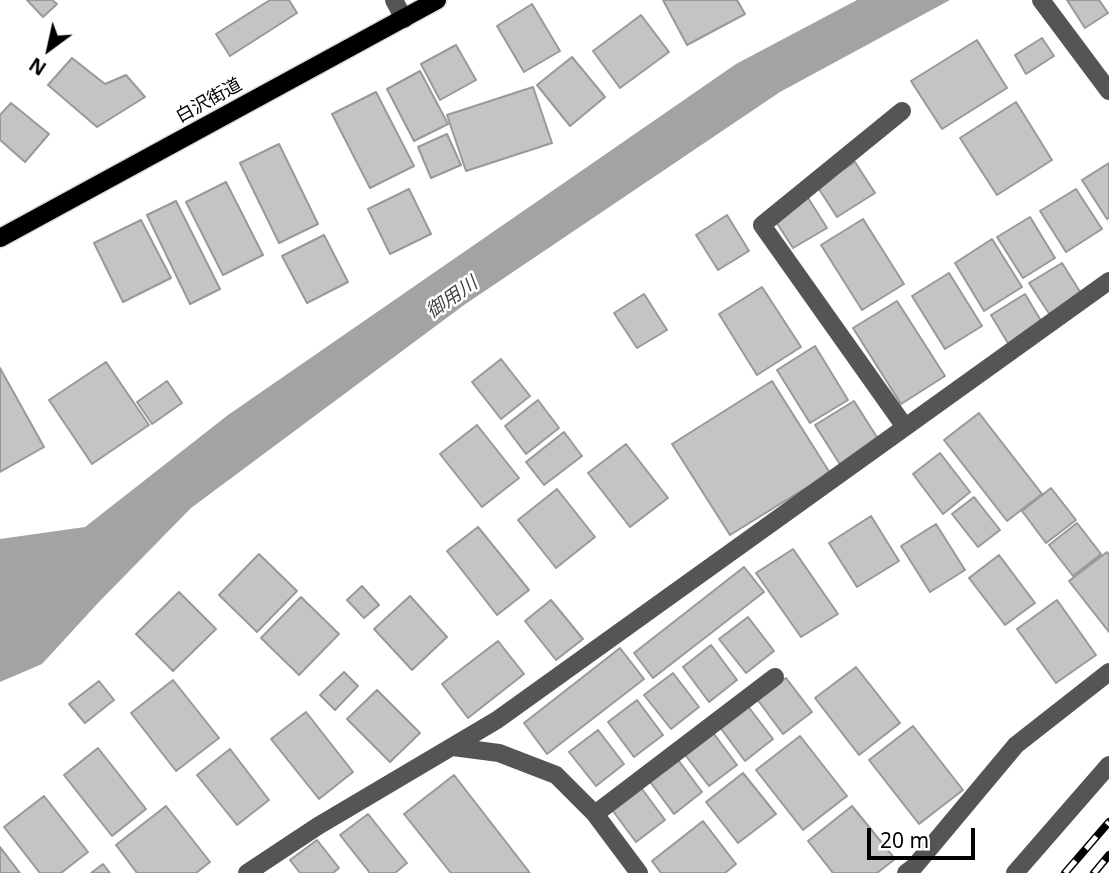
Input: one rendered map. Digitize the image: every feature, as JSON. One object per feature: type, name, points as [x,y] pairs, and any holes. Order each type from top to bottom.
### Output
[{"type":"main road","name":"白沢街道","points":[[0,238],[437,0]]},
{"type":"street","points":[[394,0],[404,19]]},
{"type":"street","points":[[1041,0],[1109,91]]},
{"type":"street","points":[[902,111],[762,225],[905,427]]},
{"type":"street","points":[[247,873],[271,867],[318,826],[497,720],[1109,281]]},
{"type":"street","points":[[906,873],[914,867],[1016,745],[1109,673]]},
{"type":"street","points":[[595,814],[775,677]]},
{"type":"street","points":[[453,747],[499,753],[556,775],[595,814],[639,873]]},
{"type":"street","points":[[1015,873],[1109,765]]},
{"type":"water","name":"御用川","points":[[857,0],[950,0],[780,92],[464,305],[191,508],[42,664],[0,682],[0,539],[85,527],[228,415],[736,64]]},
{"type":"building","points":[[27,0],[52,0],[57,4],[43,17]]},
{"type":"building","points":[[270,0],[289,0],[297,13],[230,56],[216,34]]},
{"type":"building","points":[[663,0],[737,0],[745,14],[687,45]]},
{"type":"building","points":[[1067,0],[1099,0],[1108,13],[1085,28]]},
{"type":"building","points":[[532,4],[560,51],[524,72],[497,26]]},
{"type":"building","points":[[641,15],[669,52],[620,88],[593,51]]},
{"type":"building","points":[[1042,38],[1054,56],[1026,74],[1015,55]]},
{"type":"building","points":[[977,40],[1007,88],[942,129],[911,81]]},
{"type":"building","points":[[456,45],[476,80],[440,100],[421,64]]},
{"type":"building","points":[[572,57],[605,97],[570,126],[537,85]]},
{"type":"building","points":[[72,58],[105,84],[126,75],[145,97],[97,127],[48,85]]},
{"type":"building","points":[[420,71],[448,124],[414,141],[387,89]]},
{"type":"building","points":[[533,87],[552,143],[466,171],[447,115]]},
{"type":"building","points":[[376,92],[414,166],[370,188],[332,114]]},
{"type":"building","points":[[1016,102],[1052,160],[997,195],[960,138]]},
{"type":"building","points":[[11,103],[49,134],[25,162],[0,140],[0,115]]},
{"type":"building","points":[[447,134],[461,165],[431,178],[418,147]]},
{"type":"building","points":[[279,144],[318,224],[279,243],[240,163]]},
{"type":"building","points":[[855,162],[875,193],[837,217],[817,186]]},
{"type":"building","points":[[1109,163],[1109,218],[1107,219],[1082,180]]},
{"type":"building","points":[[226,182],[263,255],[223,275],[186,202]]},
{"type":"building","points":[[409,189],[431,234],[390,254],[368,209]]},
{"type":"building","points":[[1076,189],[1102,229],[1066,252],[1040,211]]},
{"type":"building","points":[[805,193],[827,228],[793,248],[771,214]]},
{"type":"building","points":[[176,201],[220,289],[190,304],[147,215]]},
{"type":"building","points":[[727,215],[749,251],[718,270],[696,235]]},
{"type":"building","points":[[1030,217],[1055,258],[1023,278],[997,237]]},
{"type":"building","points":[[863,219],[904,284],[862,310],[821,245]]},
{"type":"building","points":[[141,220],[171,278],[123,302],[94,243]]},
{"type":"building","points":[[324,235],[348,282],[307,303],[282,256]]},
{"type":"building","points":[[992,239],[1022,287],[984,311],[955,263]]},
{"type":"building","points":[[1062,263],[1084,298],[1052,318],[1029,283]]},
{"type":"building","points":[[949,273],[982,326],[945,349],[912,296]]},
{"type":"building","points":[[762,287],[801,347],[757,375],[719,314]]},
{"type":"building","points":[[644,294],[667,330],[637,348],[614,313]]},
{"type":"building","points":[[1025,294],[1043,324],[1009,345],[991,315]]},
{"type":"building","points":[[897,301],[945,376],[901,404],[853,328]]},
{"type":"building","points":[[815,346],[848,400],[810,423],[777,370]]},
{"type":"building","points":[[501,359],[530,396],[501,419],[472,382]]},
{"type":"building","points":[[106,362],[149,425],[92,464],[49,400]]},
{"type":"building","points":[[0,368],[44,447],[0,472]]},
{"type":"building","points":[[167,381],[182,403],[152,424],[137,402]]},
{"type":"building","points":[[772,381],[830,473],[730,535],[672,444]]},
{"type":"building","points":[[538,400],[559,428],[526,454],[505,426]]},
{"type":"building","points":[[854,401],[880,442],[841,466],[815,425]]},
{"type":"building","points":[[979,413],[1042,494],[1007,521],[944,440]]},
{"type":"building","points":[[477,425],[519,478],[482,507],[440,454]]},
{"type":"building","points":[[564,432],[582,456],[544,485],[526,462]]},
{"type":"building","points":[[626,444],[668,498],[630,527],[588,473]]},
{"type":"building","points":[[940,453],[970,492],[943,514],[913,474]]},
{"type":"building","points":[[1051,488],[1076,520],[1046,543],[1022,511]]},
{"type":"building","points":[[557,489],[595,537],[556,568],[518,520]]},
{"type":"building","points":[[974,497],[1000,530],[978,547],[952,514]]},
{"type":"building","points":[[871,516],[899,561],[857,587],[829,543]]},
{"type":"building","points":[[1077,523],[1101,554],[1073,576],[1049,545]]},
{"type":"building","points":[[936,524],[965,570],[930,592],[901,546]]},
{"type":"building","points":[[478,527],[529,590],[497,615],[447,551]]},
{"type":"building","points":[[793,549],[838,614],[801,637],[756,573]]},
{"type":"building","points":[[1107,552],[1109,555],[1109,632],[1069,581]]},
{"type":"building","points":[[259,554],[297,591],[257,632],[219,595]]},
{"type":"building","points":[[999,555],[1035,603],[1005,625],[969,578]]},
{"type":"building","points":[[744,567],[764,592],[653,678],[634,653]]},
{"type":"building","points":[[362,586],[379,605],[364,618],[347,600]]},
{"type":"building","points":[[179,592],[216,629],[173,671],[136,634]]},
{"type":"building","points":[[410,596],[447,637],[412,670],[374,629]]},
{"type":"building","points":[[301,597],[339,634],[299,675],[261,638]]},
{"type":"building","points":[[551,600],[583,639],[556,660],[525,621]]},
{"type":"building","points":[[1057,600],[1096,655],[1056,683],[1017,629]]},
{"type":"building","points":[[748,617],[774,651],[746,673],[719,639]]},
{"type":"building","points":[[498,641],[524,674],[468,718],[442,684]]},
{"type":"building","points":[[711,645],[737,680],[709,702],[683,667]]},
{"type":"building","points":[[620,648],[644,679],[547,754],[524,723]]},
{"type":"building","points":[[856,667],[900,723],[859,755],[815,698]]},
{"type":"building","points":[[344,672],[358,686],[335,710],[320,695]]},
{"type":"building","points":[[673,673],[699,707],[671,729],[644,695]]},
{"type":"building","points":[[786,678],[812,712],[783,734],[757,699]]},
{"type":"building","points":[[173,680],[219,738],[176,771],[131,713]]},
{"type":"building","points":[[99,681],[114,700],[85,723],[69,704]]},
{"type":"building","points":[[377,690],[420,733],[390,762],[347,719]]},
{"type":"building","points":[[637,700],[663,735],[634,757],[608,722]]},
{"type":"building","points":[[747,705],[773,739],[745,761],[719,726]]},
{"type":"building","points":[[306,712],[353,772],[319,799],[271,739]]},
{"type":"building","points":[[913,726],[963,790],[919,824],[869,760]]},
{"type":"building","points":[[598,730],[624,764],[596,786],[569,752]]},
{"type":"building","points":[[711,730],[737,765],[709,786],[683,752]]},
{"type":"building","points":[[800,736],[847,796],[803,830],[756,770]]},
{"type":"building","points":[[98,748],[146,809],[112,836],[64,775]]},
{"type":"building","points":[[230,749],[269,800],[237,825],[197,775]]},
{"type":"building","points":[[676,757],[702,792],[674,814],[648,779]]},
{"type":"building","points":[[743,773],[776,814],[738,843],[706,802]]},
{"type":"building","points":[[454,775],[530,873],[451,873],[404,814]]},
{"type":"building","points":[[639,785],[665,820],[636,842],[610,807]]},
{"type":"building","points":[[44,796],[88,852],[61,873],[40,873],[4,827]]},
{"type":"building","points":[[166,806],[210,862],[196,873],[137,873],[116,845]]},
{"type":"building","points":[[852,806],[895,859],[877,873],[833,873],[808,841]]},
{"type":"building","points":[[368,814],[407,863],[395,873],[370,873],[340,835]]},
{"type":"building","points":[[703,821],[736,864],[725,873],[661,873],[652,861]]},
{"type":"building","points":[[317,840],[339,868],[333,873],[300,873],[290,860]]},
{"type":"building","points":[[0,847],[20,873],[0,873]]},
{"type":"building","points":[[103,864],[110,873],[91,873]]},
{"type":"railway","points":[[1065,873],[1109,822]]},
{"type":"railway","points":[[1094,873],[1109,855]]}]
